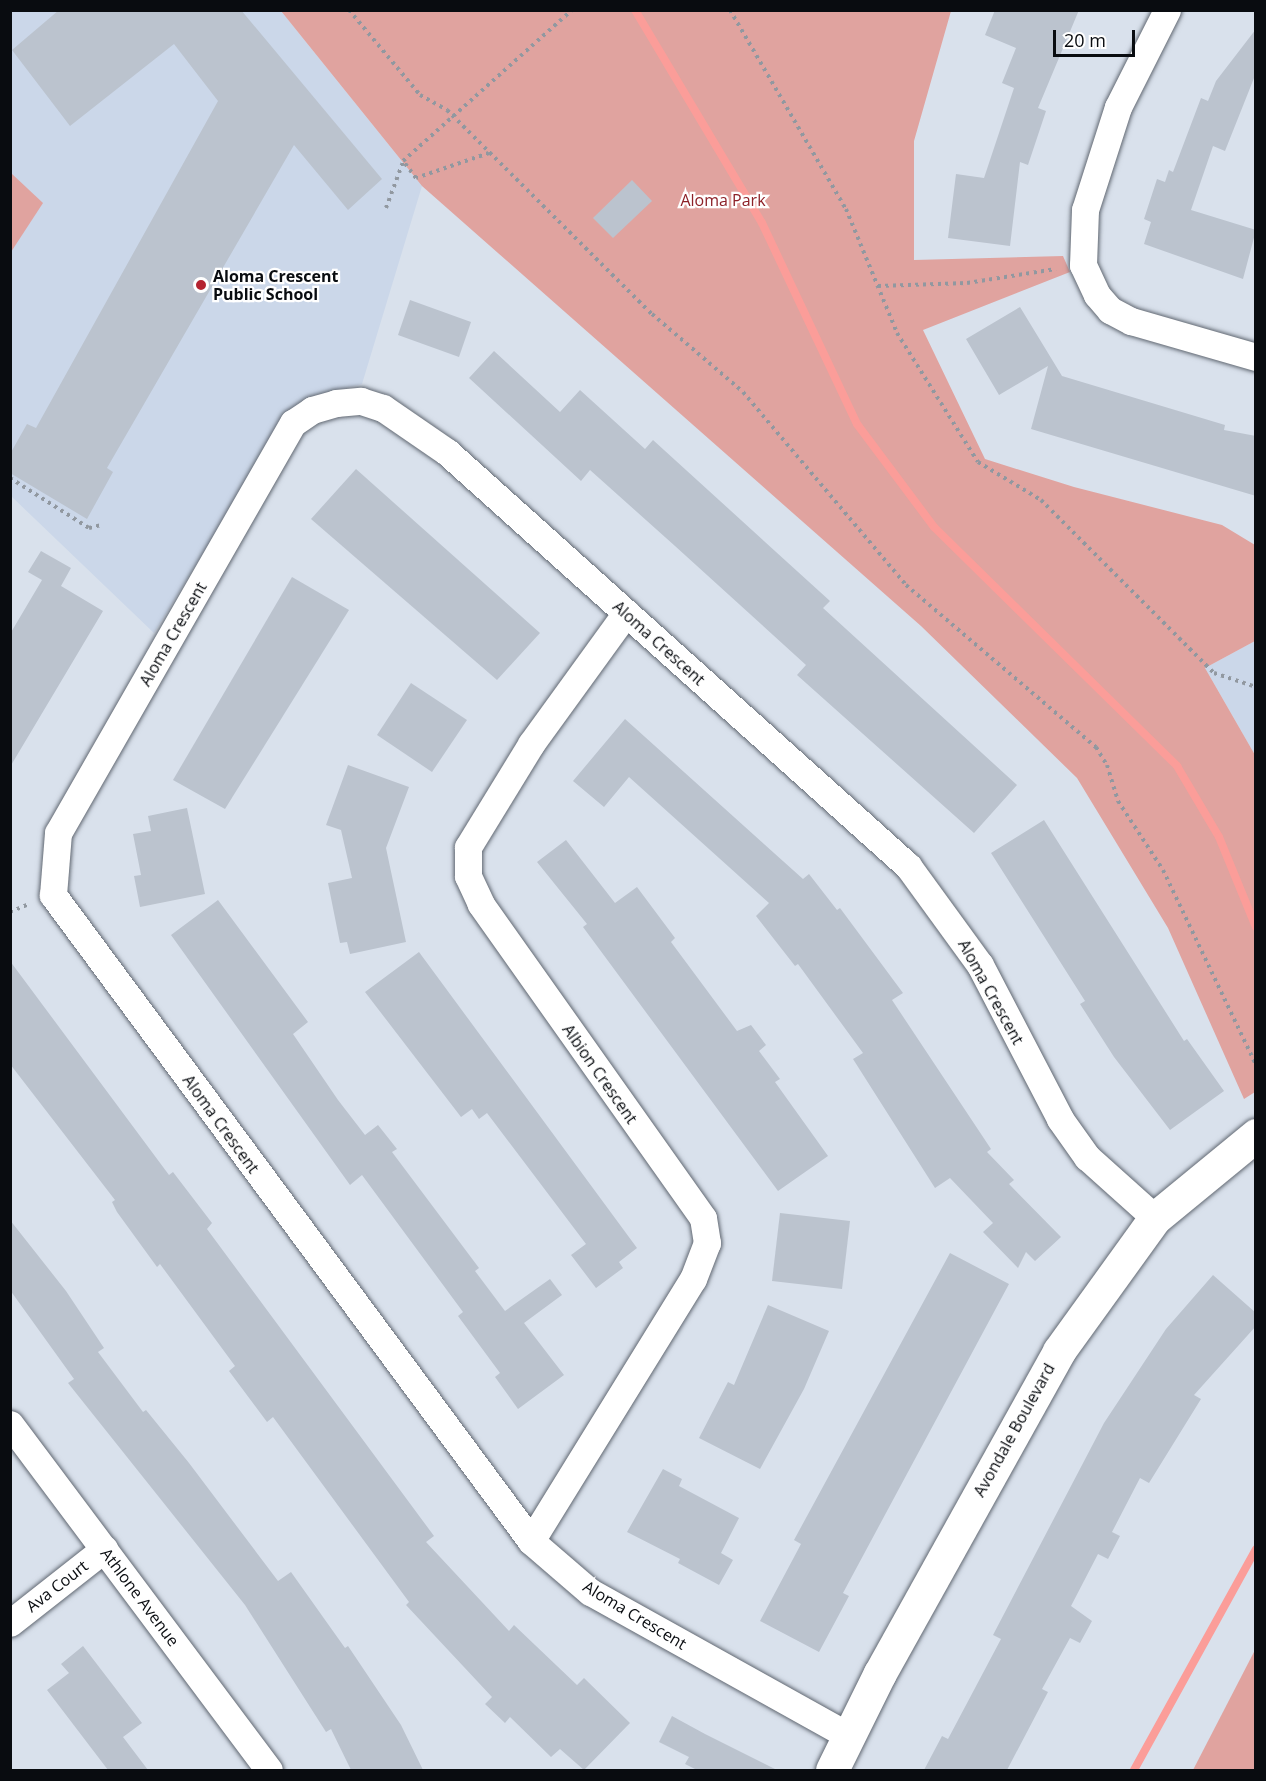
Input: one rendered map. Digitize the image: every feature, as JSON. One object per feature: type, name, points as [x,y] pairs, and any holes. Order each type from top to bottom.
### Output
[{"type":"street","points":[[1167,10],[1118,107],[1085,210],[1083,265],[1097,295],[1110,310],[1131,321],[1256,357]]},
{"type":"street","name":"Aloma Crescent","points":[[849,1736],[590,1592],[531,1541],[52,895],[58,833],[293,423],[312,410],[336,403],[361,401],[383,408],[447,452],[908,866],[980,965],[1060,1119],[1087,1156],[1155,1218]]},
{"type":"street","name":"Albion Crescent","points":[[531,1541],[693,1279],[707,1243],[703,1218],[481,904],[468,876],[468,847],[531,744],[626,614]]},
{"type":"street","name":"Avondale Boulevard","points":[[832,1770],[1035,1390],[1155,1218],[1256,1135]]},
{"type":"street","name":"Athlone Avenue","points":[[10,1424],[269,1770]]},
{"type":"street","name":"Ava Court","points":[[10,1623],[104,1549]]},
{"type":"path","points":[[349,10],[420,95],[453,117],[652,314],[743,392],[906,585],[1096,747],[1107,765],[1118,801],[1163,870],[1256,1065]]},
{"type":"path","points":[[386,208],[403,161],[572,10]]},
{"type":"path","points":[[730,10],[846,209],[897,333],[978,462],[1041,500],[1214,673],[1256,687]]},
{"type":"path","points":[[403,161],[416,178],[489,153]]},
{"type":"path","points":[[878,286],[967,284],[1083,265]]},
{"type":"path","points":[[10,478],[89,528],[101,525]]},
{"type":"shaded area","name":"Aloma Crescent Public School","points":[[10,11],[281,11],[422,186],[362,384],[314,396],[282,424],[154,633],[11,496]]},
{"type":"shaded area","points":[[1255,641],[1255,755],[1205,668]]},
{"type":"green space","name":"Aloma Park","points":[[281,11],[951,11],[914,141],[914,260],[1063,256],[1070,272],[923,330],[985,459],[1074,487],[1222,525],[1255,545],[1255,641],[1205,668],[1255,755],[1255,1092],[1244,1099],[1168,928],[1077,778],[921,626],[422,186]]},
{"type":"green space","points":[[11,173],[43,203],[11,252]]},
{"type":"green space","points":[[1255,1650],[1255,1770],[1193,1770]]},
{"type":"building","points":[[59,10],[241,10],[382,179],[348,210],[294,145],[107,468],[113,472],[87,519],[10,473],[10,454],[27,424],[36,428],[218,101],[174,44],[70,126],[12,50]]},
{"type":"building","points":[[995,10],[1079,10],[1038,108],[1046,111],[1028,165],[1020,162],[1010,246],[948,238],[956,174],[984,178],[1014,88],[1002,83],[1016,48],[985,35]]},
{"type":"building","points":[[1256,29],[1256,73],[1225,151],[1213,146],[1191,210],[1256,230],[1243,279],[1144,244],[1151,222],[1144,219],[1157,179],[1165,182],[1169,170],[1173,172],[1201,98],[1208,101],[1216,81]]},
{"type":"building","points":[[632,180],[652,201],[613,238],[593,218]]},
{"type":"building","points":[[410,300],[471,322],[459,357],[398,335]]},
{"type":"building","points":[[1020,307],[1062,376],[1225,425],[1224,430],[1256,436],[1256,496],[1031,429],[1048,366],[999,395],[966,339]]},
{"type":"building","points":[[494,351],[560,412],[580,390],[645,449],[653,440],[830,601],[823,608],[1017,785],[974,833],[797,675],[806,665],[675,546],[590,470],[581,481],[469,378]]},
{"type":"building","points":[[356,469],[540,633],[497,680],[311,519]]},
{"type":"building","points":[[41,551],[71,568],[61,586],[103,611],[10,767],[10,634],[42,580],[28,572]]},
{"type":"building","points":[[292,577],[349,610],[225,809],[173,780]]},
{"type":"building","points":[[411,683],[467,720],[432,772],[377,735]]},
{"type":"building","points":[[625,719],[803,879],[809,874],[837,910],[840,908],[903,993],[892,1000],[991,1149],[987,1152],[1014,1180],[1009,1184],[1061,1237],[1035,1261],[1026,1252],[1018,1268],[983,1232],[993,1223],[950,1178],[935,1188],[853,1059],[863,1053],[798,964],[795,966],[756,916],[769,903],[629,777],[604,807],[573,781]]},
{"type":"building","points":[[348,765],[409,787],[386,848],[406,942],[350,954],[347,942],[340,943],[328,883],[352,878],[341,830],[326,825]]},
{"type":"building","points":[[187,808],[205,894],[140,907],[134,876],[141,875],[133,834],[151,831],[148,816]]},
{"type":"building","points":[[1044,820],[1184,1041],[1187,1039],[1224,1091],[1170,1130],[1114,1057],[1080,1004],[1085,1001],[991,853]]},
{"type":"building","points":[[566,840],[615,903],[637,887],[675,938],[671,942],[737,1031],[751,1025],[766,1045],[759,1051],[780,1079],[775,1082],[828,1156],[778,1191],[583,927],[587,924],[537,862]]},
{"type":"building","points":[[218,900],[308,1022],[293,1034],[338,1100],[365,1135],[378,1125],[397,1149],[392,1152],[479,1268],[475,1271],[505,1311],[550,1279],[562,1295],[524,1323],[564,1375],[518,1409],[495,1377],[500,1373],[458,1316],[463,1312],[362,1175],[350,1185],[171,935]]},
{"type":"building","points":[[419,952],[637,1248],[619,1262],[623,1268],[596,1288],[571,1255],[586,1244],[487,1113],[479,1119],[472,1109],[461,1117],[365,992]]},
{"type":"building","points":[[10,961],[169,1175],[173,1172],[212,1223],[207,1229],[434,1536],[426,1542],[509,1631],[514,1625],[577,1685],[584,1678],[630,1723],[584,1770],[560,1749],[551,1757],[510,1717],[505,1723],[485,1704],[492,1697],[406,1605],[409,1602],[273,1417],[267,1422],[229,1371],[235,1366],[160,1264],[157,1267],[117,1212],[112,1202],[115,1200],[10,1064]]},
{"type":"building","points":[[780,1213],[850,1221],[842,1289],[772,1281]]},
{"type":"building","points":[[10,1220],[66,1291],[104,1348],[98,1352],[143,1412],[146,1410],[189,1463],[278,1581],[291,1572],[345,1648],[348,1646],[401,1725],[423,1770],[351,1770],[331,1729],[326,1732],[245,1605],[68,1383],[74,1379],[10,1290]]},
{"type":"building","points":[[950,1253],[1009,1284],[843,1593],[849,1596],[819,1652],[760,1621],[801,1544],[794,1540]]},
{"type":"building","points":[[1213,1275],[1256,1313],[1256,1326],[1194,1395],[1201,1399],[1149,1483],[1140,1478],[1112,1532],[1120,1536],[1108,1559],[1098,1554],[1071,1606],[1092,1621],[1080,1643],[1070,1638],[1042,1689],[1048,1692],[1007,1770],[924,1770],[942,1736],[948,1739],[1001,1639],[993,1635],[1104,1423],[1166,1329]]},
{"type":"building","points":[[768,1305],[829,1331],[804,1389],[760,1469],[699,1438],[728,1382],[734,1385]]},
{"type":"building","points":[[663,1469],[682,1479],[679,1486],[739,1518],[721,1553],[733,1560],[719,1585],[678,1563],[680,1559],[627,1532]]},
{"type":"building","points":[[83,1646],[142,1723],[123,1737],[148,1770],[108,1770],[47,1690],[69,1673],[61,1664]]},
{"type":"building","points":[[672,1716],[777,1770],[697,1770],[685,1764],[689,1757],[659,1742]]},
{"type":"waterway","points":[[635,10],[762,223],[857,424],[934,527],[1177,766],[1219,837],[1256,927]]},
{"type":"waterway","points":[[1134,1770],[1256,1549]]},
{"type":"place","name":"Aloma Crescent Public School","points":[[201,285]]}]
